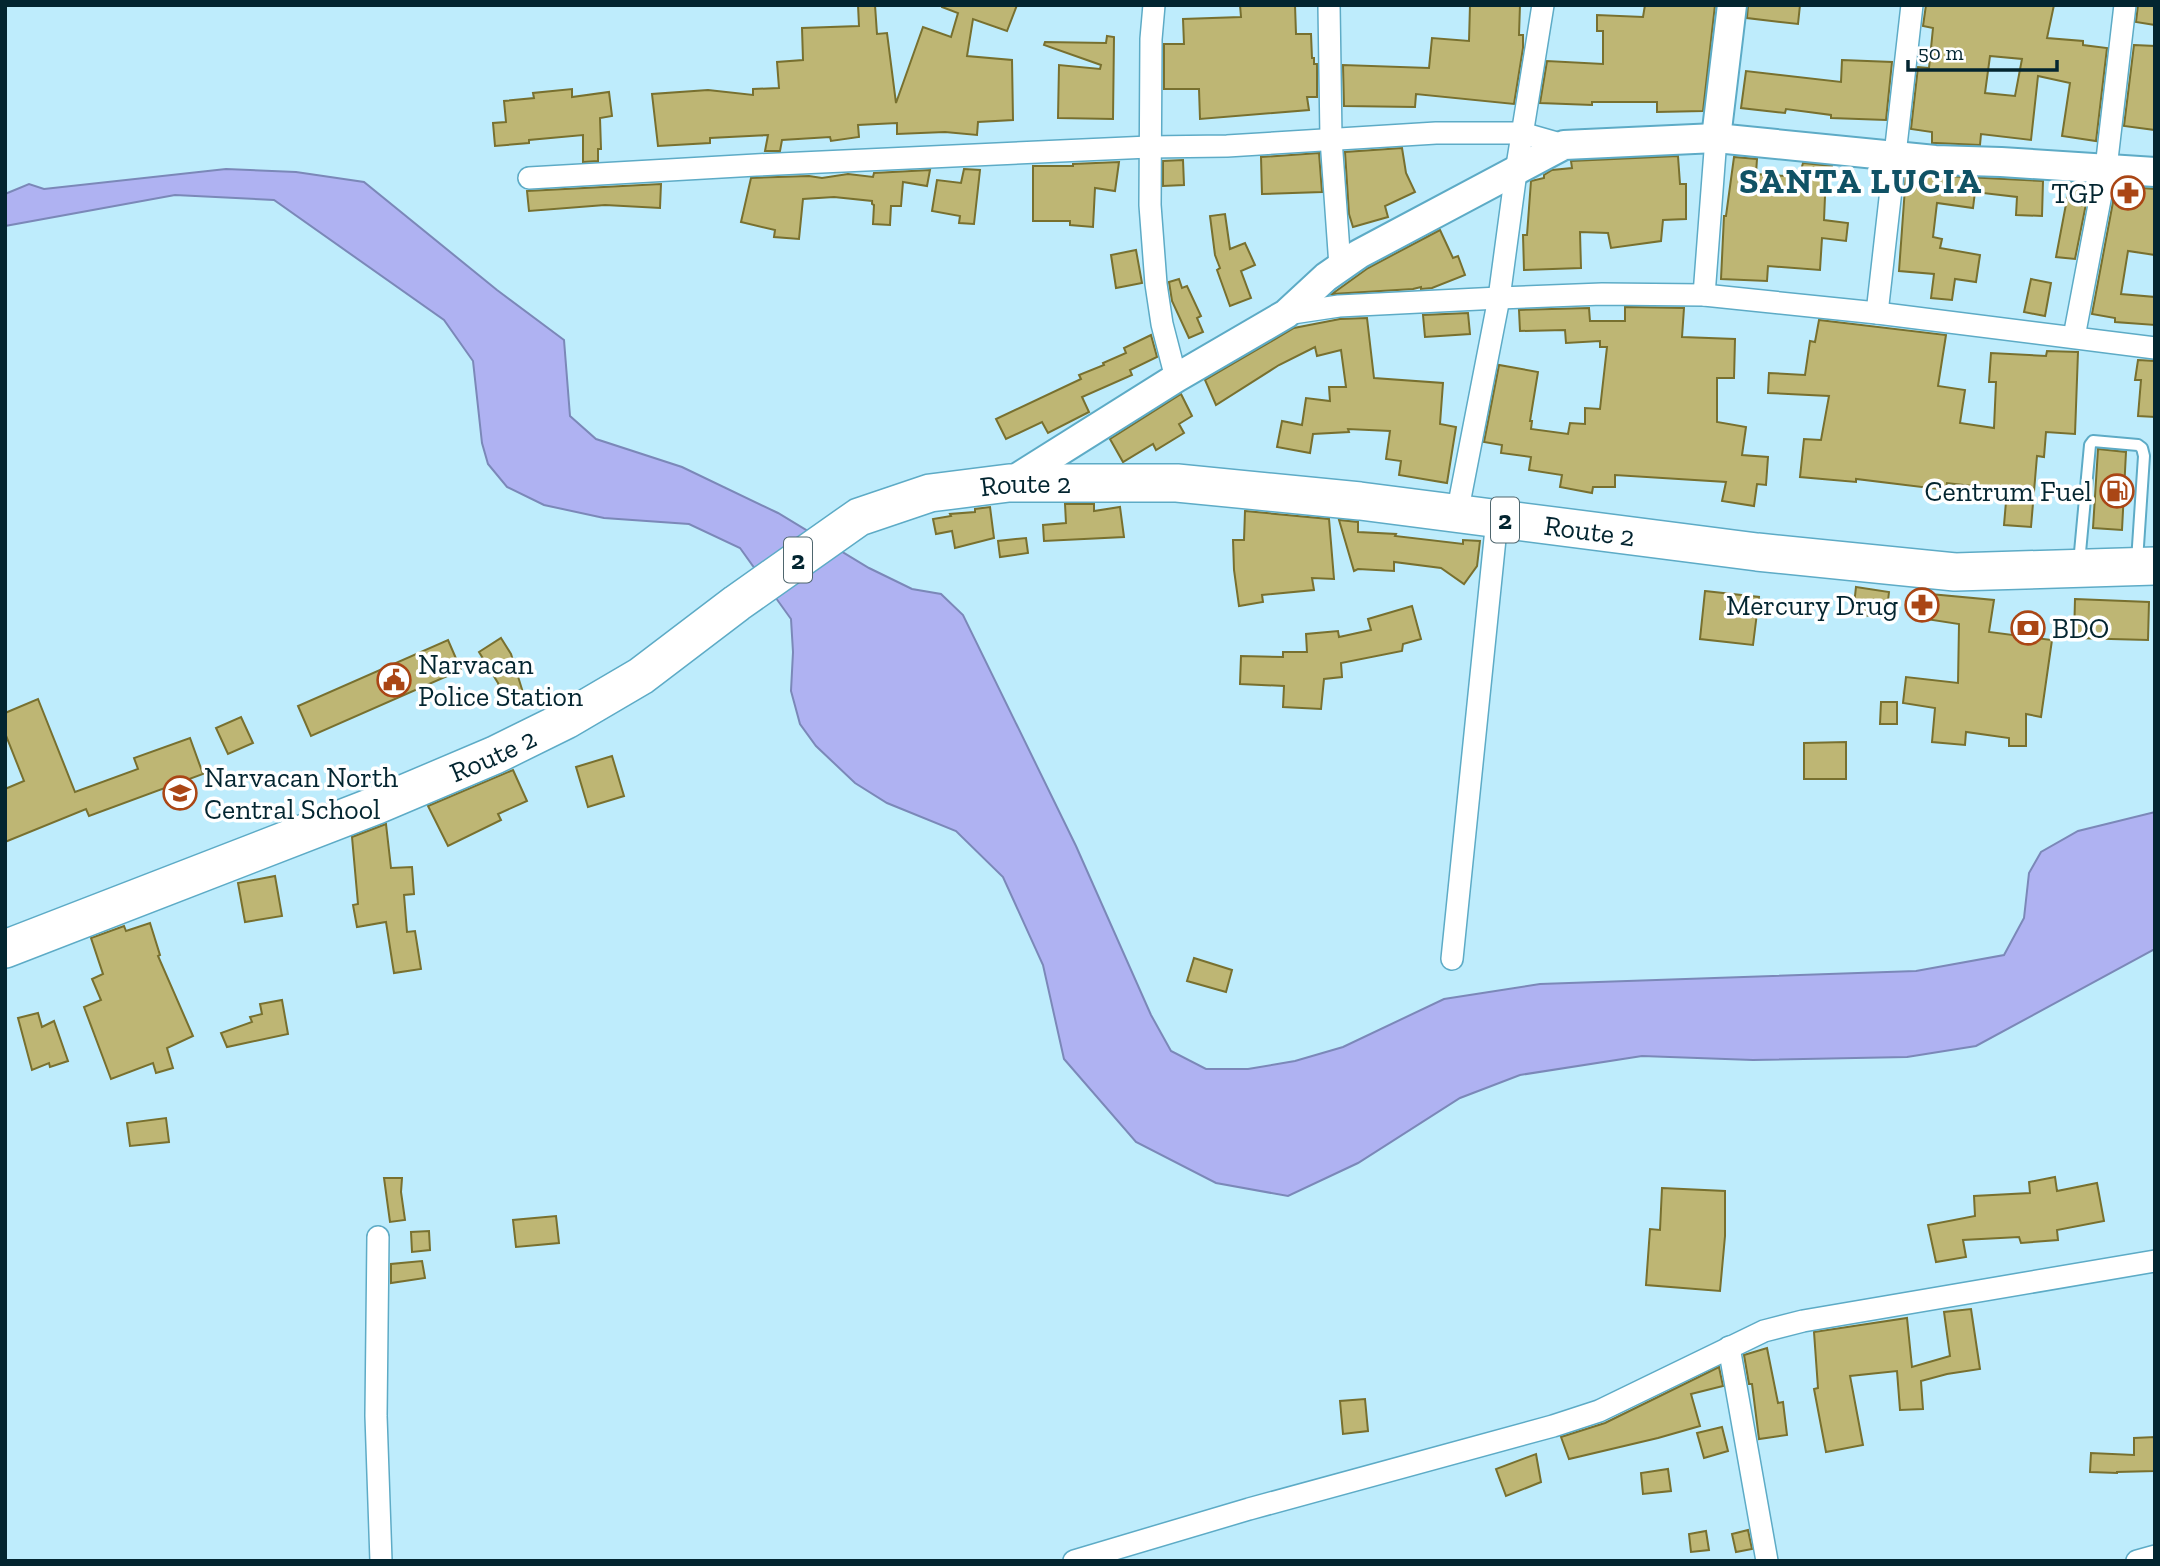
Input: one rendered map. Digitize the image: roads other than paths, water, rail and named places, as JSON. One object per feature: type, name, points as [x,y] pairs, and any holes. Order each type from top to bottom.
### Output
[{"type":"highway","name":"Route 2","points":[[5,949],[377,805],[495,755],[566,720],[640,676],[859,517],[930,493],[1009,483],[1177,482],[1757,552],[1955,572],[2146,566]]},
{"type":"street","points":[[1154,5],[1151,39],[1150,205],[1162,324],[1176,378]]},
{"type":"street","points":[[1329,5],[1331,139],[1340,266]]},
{"type":"street","points":[[1457,514],[1499,298],[1543,5]]},
{"type":"street","points":[[1704,295],[1716,138],[1732,5]]},
{"type":"street","points":[[1877,313],[1912,5]]},
{"type":"street","points":[[2074,337],[2105,168],[2125,5]]},
{"type":"street","points":[[529,178],[1149,147],[1227,146],[1436,133],[1522,132],[1564,145],[1716,138],[1895,156],[2155,172]]},
{"type":"street","points":[[1009,483],[1176,378],[1286,314],[1340,266],[1420,220],[1564,145]]},
{"type":"street","points":[[1286,314],[1339,306],[1499,298],[1602,294],[1704,295],[1877,313],[2155,348]]},
{"type":"street","points":[[1452,959],[1497,519]]},
{"type":"street","points":[[378,1237],[376,1416],[381,1561]]},
{"type":"street","points":[[1074,1561],[1250,1508],[1576,1419],[1633,1395],[1764,1331],[1803,1321],[2155,1261]]},
{"type":"street","points":[[1729,1348],[1767,1561]]},
{"type":"street","points":[[2137,1561],[2155,1556]]},
{"type":"lane","points":[[2078,569],[2090,445],[2099,440],[2143,448],[2146,566]]},
{"type":"water","points":[[226,169],[296,172],[364,182],[497,290],[564,340],[570,416],[596,439],[682,467],[778,513],[869,568],[912,589],[941,594],[963,615],[1076,846],[1151,1015],[1171,1051],[1206,1069],[1248,1069],[1295,1061],[1343,1047],[1444,999],[1540,984],[1916,971],[2004,955],[2024,918],[2029,873],[2041,852],[2078,831],[2155,812],[2155,949],[1976,1046],[1907,1057],[1753,1060],[1642,1056],[1520,1075],[1460,1098],[1358,1163],[1288,1196],[1216,1183],[1136,1142],[1064,1059],[1043,965],[1003,877],[956,831],[887,803],[855,783],[816,746],[800,724],[791,691],[791,619],[740,548],[689,524],[604,518],[544,505],[507,487],[488,464],[482,443],[473,361],[444,320],[274,200],[175,195],[5,226],[5,194],[29,184],[44,189]]},
{"type":"place","name":"TGP","points":[[2128,193]]},
{"type":"place","name":"Centrum Fuel","points":[[2117,491]]},
{"type":"place","name":"Mercury Drug","points":[[1922,605]]},
{"type":"place","name":"BDO","points":[[2028,628]]},
{"type":"place","name":"Narvacan Police Station","points":[[394,680]]},
{"type":"place","name":"Narvacan North Central School","points":[[180,793]]},
{"type":"district","name":"SANTA LUCIA","points":[[1861,181]]}]
